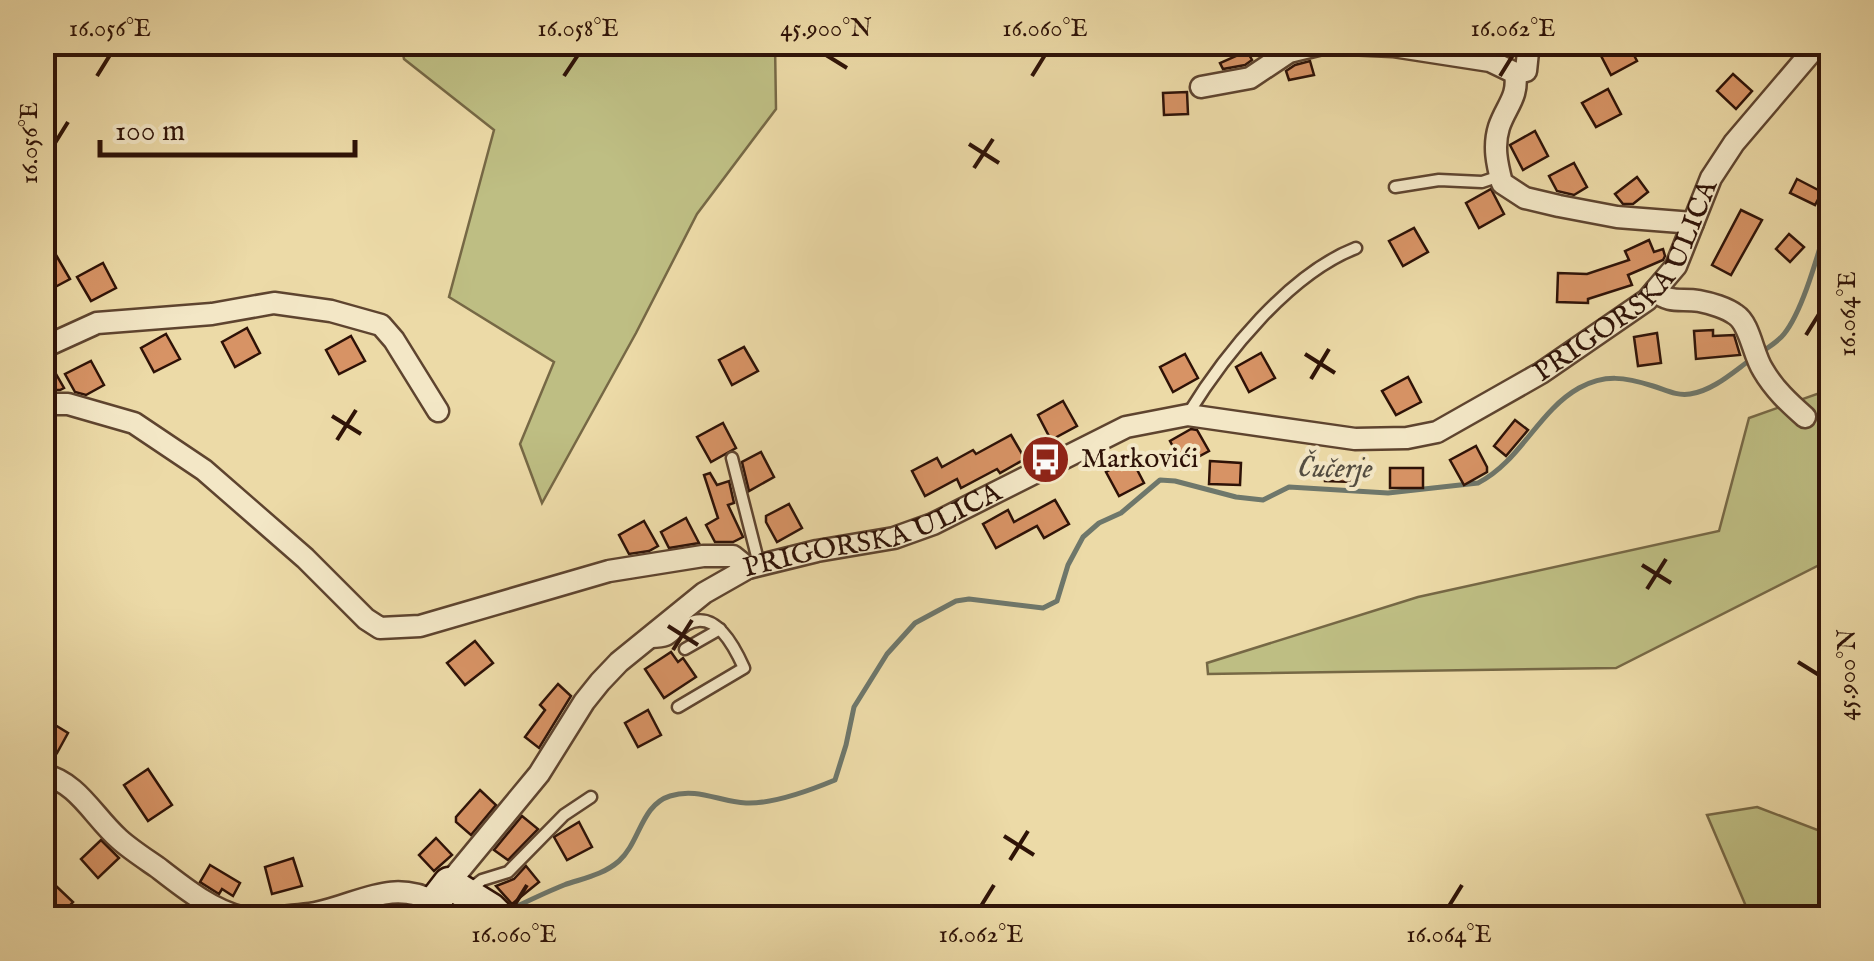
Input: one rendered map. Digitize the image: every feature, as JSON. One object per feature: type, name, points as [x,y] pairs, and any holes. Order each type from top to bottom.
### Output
[{"type":"street","points":[[1201,88],[1250,78],[1289,52],[1326,43],[1420,50],[1490,62],[1515,73],[1526,71],[1529,42]]},
{"type":"street","name":"PRIGORSKA ULICA","points":[[460,904],[584,702],[619,662],[704,593],[754,566],[894,538],[933,524],[1126,427],[1188,415],[1355,439],[1407,438],[1437,432],[1540,373],[1635,309],[1654,291],[1676,266],[1711,178],[1734,143],[1822,47]]},
{"type":"street","points":[[1515,73],[1518,87],[1498,130],[1496,160],[1502,183],[1525,198],[1617,217],[1692,223]]},
{"type":"street","points":[[1654,291],[1670,300],[1699,301],[1737,315],[1766,375],[1805,417]]},
{"type":"street","points":[[42,348],[97,323],[212,314],[274,303],[330,311],[381,325],[438,411]]},
{"type":"street","points":[[42,404],[68,404],[134,423],[204,470],[380,628],[420,626],[609,571],[702,556],[733,556],[754,566]]},
{"type":"street","points":[[42,774],[58,777],[118,838],[186,889],[223,913],[244,918]]},
{"type":"street","points":[[260,918],[317,913],[378,894],[418,892],[460,904]]},
{"type":"lane","points":[[1395,187],[1439,180],[1482,182],[1501,176]]},
{"type":"lane","points":[[1188,415],[1234,349],[1285,295],[1337,255],[1356,248]]},
{"type":"lane","points":[[732,458],[754,566]]},
{"type":"lane","points":[[644,643],[668,641],[689,623],[707,622],[733,644],[744,668],[678,707]]},
{"type":"lane","points":[[684,649],[720,630]]},
{"type":"lane","points":[[460,904],[474,884],[508,872],[564,815],[591,797]]},
{"type":"green space","points":[[401,43],[775,43],[776,109],[697,214],[542,503],[520,444],[554,362],[449,297],[494,130],[404,59]]},
{"type":"green space","points":[[1831,389],[1831,559],[1616,668],[1208,674],[1207,663],[1418,597],[1719,531],[1749,418]]},
{"type":"green space","points":[[1757,807],[1823,832],[1831,839],[1831,918],[1751,918],[1707,815]]},
{"type":"building","points":[[1612,42],[1627,42],[1637,61],[1611,75],[1598,50]]},
{"type":"building","points":[[1247,51],[1252,60],[1223,69],[1220,63]]},
{"type":"building","points":[[1310,61],[1314,75],[1289,80],[1286,71]]},
{"type":"building","points":[[1733,74],[1752,91],[1736,109],[1717,91]]},
{"type":"building","points":[[1608,89],[1621,114],[1596,127],[1582,103]]},
{"type":"building","points":[[1187,92],[1188,114],[1164,115],[1163,93]]},
{"type":"building","points":[[1535,131],[1548,156],[1523,170],[1510,145]]},
{"type":"building","points":[[1574,163],[1587,187],[1574,195],[1557,191],[1549,176]]},
{"type":"building","points":[[1637,177],[1648,192],[1633,204],[1623,204],[1615,194]]},
{"type":"building","points":[[1797,179],[1822,192],[1815,205],[1790,193]]},
{"type":"building","points":[[1491,189],[1504,214],[1479,228],[1466,203]]},
{"type":"building","points":[[1741,210],[1762,220],[1731,275],[1712,265]]},
{"type":"building","points":[[1414,228],[1428,252],[1403,266],[1389,241]]},
{"type":"building","points":[[1789,234],[1804,247],[1790,262],[1776,249]]},
{"type":"building","points":[[1649,240],[1654,252],[1663,249],[1665,256],[1628,275],[1632,285],[1588,299],[1588,303],[1557,302],[1558,273],[1587,274],[1629,260],[1625,251]]},
{"type":"building","points":[[56,255],[70,279],[42,294],[42,262]]},
{"type":"building","points":[[103,263],[116,288],[91,301],[77,277]]},
{"type":"building","points":[[247,328],[260,353],[235,367],[222,342]]},
{"type":"building","points":[[1713,330],[1713,336],[1734,335],[1740,355],[1696,359],[1694,331]]},
{"type":"building","points":[[1657,333],[1661,363],[1638,366],[1634,337]]},
{"type":"building","points":[[166,334],[180,359],[154,372],[141,348]]},
{"type":"building","points":[[351,336],[365,361],[339,374],[326,350]]},
{"type":"building","points":[[744,347],[758,371],[732,385],[719,360]]},
{"type":"building","points":[[1261,353],[1275,378],[1249,392],[1236,367]]},
{"type":"building","points":[[1185,354],[1198,378],[1173,392],[1160,367]]},
{"type":"building","points":[[48,360],[64,388],[60,390],[42,390],[42,362]]},
{"type":"building","points":[[91,361],[104,385],[86,395],[75,392],[65,374]]},
{"type":"building","points":[[1408,377],[1421,402],[1396,415],[1382,391]]},
{"type":"building","points":[[1063,401],[1077,426],[1051,440],[1038,415]]},
{"type":"building","points":[[1515,420],[1528,430],[1506,456],[1494,446]]},
{"type":"building","points":[[723,423],[736,448],[711,462],[697,437]]},
{"type":"building","points":[[1191,429],[1197,430],[1209,451],[1183,465],[1170,441]]},
{"type":"building","points":[[1011,435],[1025,459],[961,488],[957,479],[925,496],[912,471],[937,458],[942,467]]},
{"type":"building","points":[[1476,446],[1487,472],[1464,485],[1450,460]]},
{"type":"building","points":[[761,452],[774,477],[749,491],[742,462]]},
{"type":"building","points":[[1131,458],[1144,483],[1119,496],[1106,472]]},
{"type":"building","points":[[1210,461],[1241,463],[1240,485],[1209,484]]},
{"type":"building","points":[[1325,466],[1353,466],[1353,482],[1325,481]]},
{"type":"building","points":[[1390,468],[1423,468],[1423,488],[1390,488]]},
{"type":"building","points":[[710,473],[717,485],[729,481],[734,503],[728,505],[743,537],[733,542],[715,542],[706,525],[718,518],[704,475]]},
{"type":"building","points":[[1055,500],[1069,524],[1044,538],[1037,526],[996,548],[983,524],[1008,510],[1014,522]]},
{"type":"building","points":[[789,504],[802,528],[777,542],[766,516]]},
{"type":"building","points":[[686,518],[699,543],[669,548],[661,532]]},
{"type":"building","points":[[644,521],[658,546],[629,554],[619,535]]},
{"type":"building","points":[[475,641],[493,663],[465,685],[447,663]]},
{"type":"building","points":[[671,652],[678,662],[683,658],[696,677],[664,698],[645,669]]},
{"type":"building","points":[[558,684],[571,696],[539,748],[525,737],[545,710],[540,705]]},
{"type":"building","points":[[648,710],[661,735],[638,747],[625,723]]},
{"type":"building","points":[[42,717],[68,733],[57,753],[42,744]]},
{"type":"building","points":[[148,769],[172,805],[148,821],[124,785]]},
{"type":"building","points":[[480,790],[496,805],[471,835],[456,822],[456,817]]},
{"type":"building","points":[[522,816],[538,829],[508,860],[494,850]]},
{"type":"building","points":[[579,822],[592,847],[567,860],[554,837]]},
{"type":"building","points":[[436,838],[452,855],[434,871],[419,855]]},
{"type":"building","points":[[101,840],[119,858],[98,878],[81,859]]},
{"type":"building","points":[[293,858],[302,886],[272,894],[265,867]]},
{"type":"building","points":[[210,865],[240,883],[233,896],[222,889],[219,894],[200,882]]},
{"type":"building","points":[[526,866],[539,882],[512,904],[496,886],[514,879]]},
{"type":"building","points":[[56,886],[73,902],[58,918],[42,918],[42,901]]},
{"type":"waterway","name":"Čučerje","points":[[1759,354],[1779,340],[1792,323],[1832,208]]},
{"type":"waterway","name":"Čučerje","points":[[507,911],[613,866],[626,853],[653,807],[670,796],[690,793],[756,803],[791,796],[835,780],[854,707],[887,654],[915,623],[956,601],[969,599],[1043,608],[1057,601],[1068,565],[1083,537],[1099,523],[1121,513],[1160,480],[1263,500],[1289,487],[1388,493],[1478,483],[1506,463],[1552,410],[1579,388],[1606,379],[1624,379],[1690,394],[1714,385],[1750,360]]},
{"type":"place","name":"Markovići","points":[[1046,459]]}]
